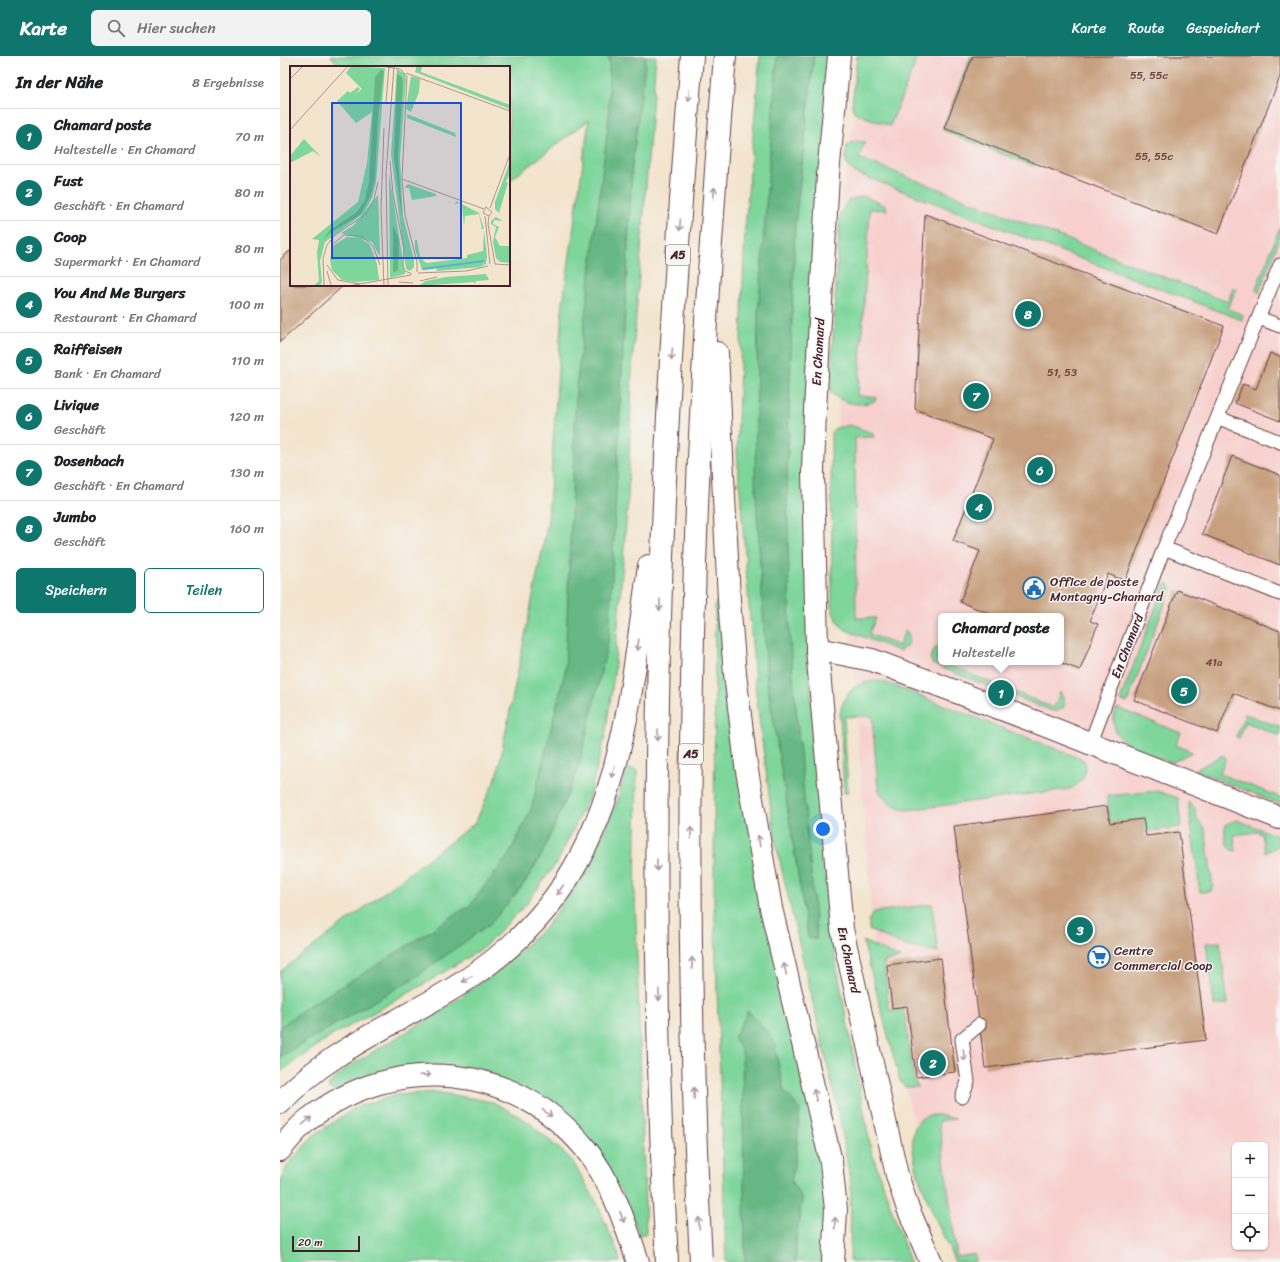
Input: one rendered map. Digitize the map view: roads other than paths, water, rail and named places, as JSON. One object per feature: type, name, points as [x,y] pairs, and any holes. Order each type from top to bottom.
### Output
[{"type":"main road","name":"A5","points":[[667,1262],[662,1118],[657,879],[660,575],[665,454],[684,152],[692,56]]},
{"type":"main road","name":"A5","points":[[701,1262],[692,1011],[691,755],[699,451],[711,246],[725,56]]},
{"type":"main road","name":"En Chamard","points":[[840,56],[838,120],[813,456],[817,649],[842,929],[897,1175],[907,1206],[931,1262]]},
{"type":"main road","points":[[711,246],[729,600],[737,690],[746,765],[771,908],[831,1162],[836,1210],[833,1262]]},
{"type":"main road","points":[[280,1103],[326,1063],[434,1001],[494,960],[517,942],[540,918],[572,871],[590,839],[605,801],[624,736],[665,454]]},
{"type":"main road","points":[[817,649],[872,660],[1036,722],[1280,818]]},
{"type":"main road","points":[[280,1150],[308,1119],[347,1095],[371,1084],[399,1077],[425,1074],[451,1076],[499,1086],[524,1098],[548,1114],[566,1128],[583,1147],[597,1166],[620,1210],[638,1262]]},
{"type":"lane","name":"En Chamard","points":[[1090,744],[1164,548],[1219,418],[1280,265]]},
{"type":"lane","points":[[1259,318],[1280,326]]},
{"type":"lane","points":[[1219,418],[1280,442]]},
{"type":"lane","points":[[1164,548],[1280,594]]},
{"type":"lane","points":[[962,1097],[968,1082],[962,1039],[979,1025]]},
{"type":"place","name":"Jumbo","points":[[1028,314]]},
{"type":"place","name":"Dosenbach","points":[[976,396]]},
{"type":"place","name":"Livique","points":[[1040,470]]},
{"type":"place","name":"You And Me Burgers","points":[[979,507]]},
{"type":"place","name":"Office de poste Montagny-Chamard","points":[[1034,588]]},
{"type":"place","name":"Raiffeisen","points":[[1184,691]]},
{"type":"place","name":"Chamard poste","points":[[1001,693]]},
{"type":"place","name":"Coop","points":[[1080,930]]},
{"type":"place","name":"Centre Commercial Coop","points":[[1099,957]]},
{"type":"place","name":"Fust","points":[[933,1063]]}]
